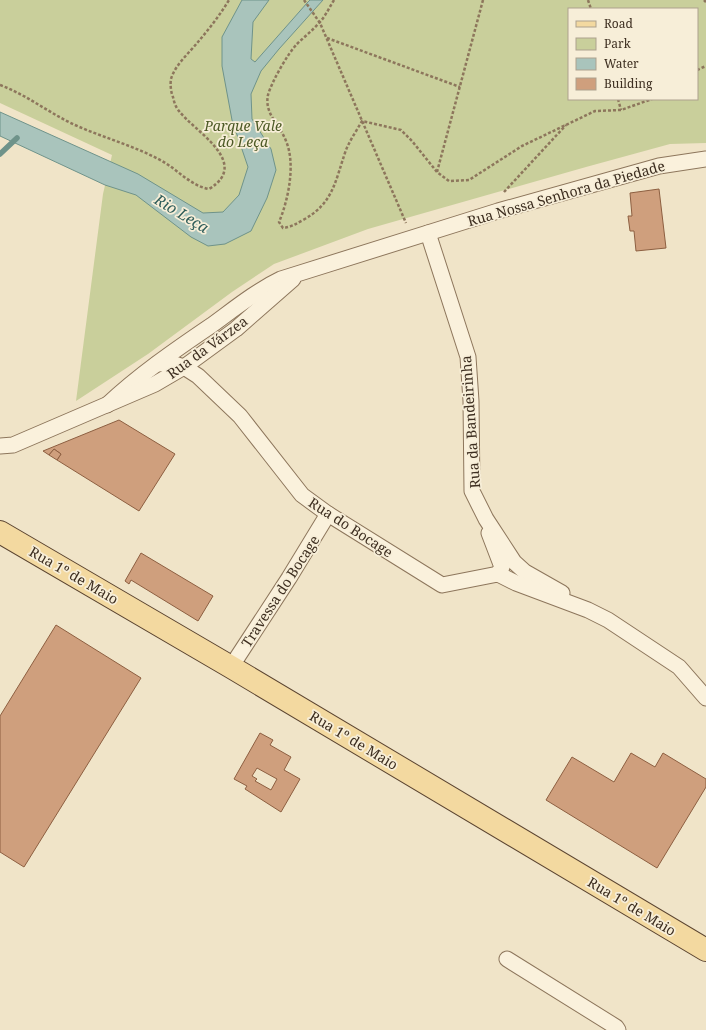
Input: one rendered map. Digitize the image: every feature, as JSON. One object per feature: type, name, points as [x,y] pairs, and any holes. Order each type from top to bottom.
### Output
[{"type":"main road","name":"Rua 1º de Maio","points":[[0,532],[231,667],[706,950]]},
{"type":"street","name":"Rua Nossa Senhora da Piedade","points":[[428,233],[498,211],[659,166],[706,160]]},
{"type":"street","name":"Rua da Várzea","points":[[107,404],[130,383],[265,287],[298,274],[428,233]]},
{"type":"street","name":"Rua da Bandeirinha","points":[[428,233],[468,357],[471,416],[472,491],[486,519],[514,562],[525,572],[588,610]]},
{"type":"street","name":"Rua da Várzea","points":[[0,446],[13,445],[155,384],[184,367],[236,329],[298,274]]},
{"type":"street","name":"Rua do Bocage","points":[[157,364],[172,363],[184,367],[209,386],[240,416],[302,494],[328,514],[442,585],[498,574]]},
{"type":"street","name":"Travessa do Bocage","points":[[231,667],[289,578],[328,514]]},
{"type":"street","name":"Rua da Bandeirinha","points":[[486,519],[490,536],[502,567],[498,574]]},
{"type":"street","points":[[498,574],[516,583],[588,610],[608,620],[679,667],[706,698]]},
{"type":"street","points":[[507,959],[616,1027],[618,1030]]},
{"type":"path","points":[[0,85],[32,99],[74,124],[162,161],[198,187],[209,189],[220,180],[223,169],[222,159],[219,152],[204,134],[179,111],[172,96],[171,80],[180,63],[198,42],[229,0]]},
{"type":"path","points":[[334,0],[320,23],[296,45],[287,56],[269,93],[267,105],[270,115],[287,142],[290,160],[289,187],[284,211],[279,222],[283,228],[290,227],[308,218],[326,202],[335,187],[347,149],[362,121]]},
{"type":"path","points":[[437,172],[483,0]]},
{"type":"path","points":[[306,1],[320,23],[327,38],[412,238]]},
{"type":"path","points":[[327,38],[460,87]]},
{"type":"path","points":[[618,100],[621,110]]},
{"type":"path","points":[[362,121],[401,130],[437,172],[449,181],[469,180],[522,146],[595,111],[621,110],[649,100]]},
{"type":"path","points":[[498,211],[499,200],[509,185],[568,124]]},
{"type":"green space","name":"Parque Vale do Leça","points":[[0,0],[706,0],[706,143],[670,144],[586,167],[368,229],[274,264],[232,292],[148,354],[76,401],[103,194],[112,155],[0,103]]},
{"type":"water","name":"Rio Leça","points":[[242,0],[269,0],[253,22],[251,59],[255,62],[310,0],[323,0],[261,71],[251,94],[252,119],[271,149],[276,170],[267,198],[251,231],[225,244],[208,246],[191,237],[136,195],[105,185],[0,136],[0,112],[138,174],[203,213],[223,212],[239,195],[248,167],[232,120],[222,66],[222,37]]},
{"type":"building","points":[[659,189],[666,248],[636,251],[634,231],[630,231],[628,216],[632,216],[630,193]]},
{"type":"building","points":[[119,420],[175,454],[139,511],[57,460],[61,454],[54,449],[49,455],[43,451]]},
{"type":"building","points":[[54,449],[61,454],[57,460],[49,455]]},
{"type":"building","points":[[141,553],[213,596],[198,621],[131,580],[129,584],[125,581]]},
{"type":"building","points":[[56,625],[141,678],[24,867],[0,852],[0,716]]},
{"type":"building","points":[[260,733],[273,740],[270,745],[291,757],[284,770],[300,779],[281,812],[245,789],[247,786],[234,779]],"holes":[[[257,768],[277,779],[271,790],[255,781],[257,779],[252,776]]]},
{"type":"building","points":[[631,753],[655,767],[663,753],[706,779],[706,787],[657,868],[546,800],[572,757],[614,782]]},
{"type":"waterway","points":[[0,154],[17,138]]}]
